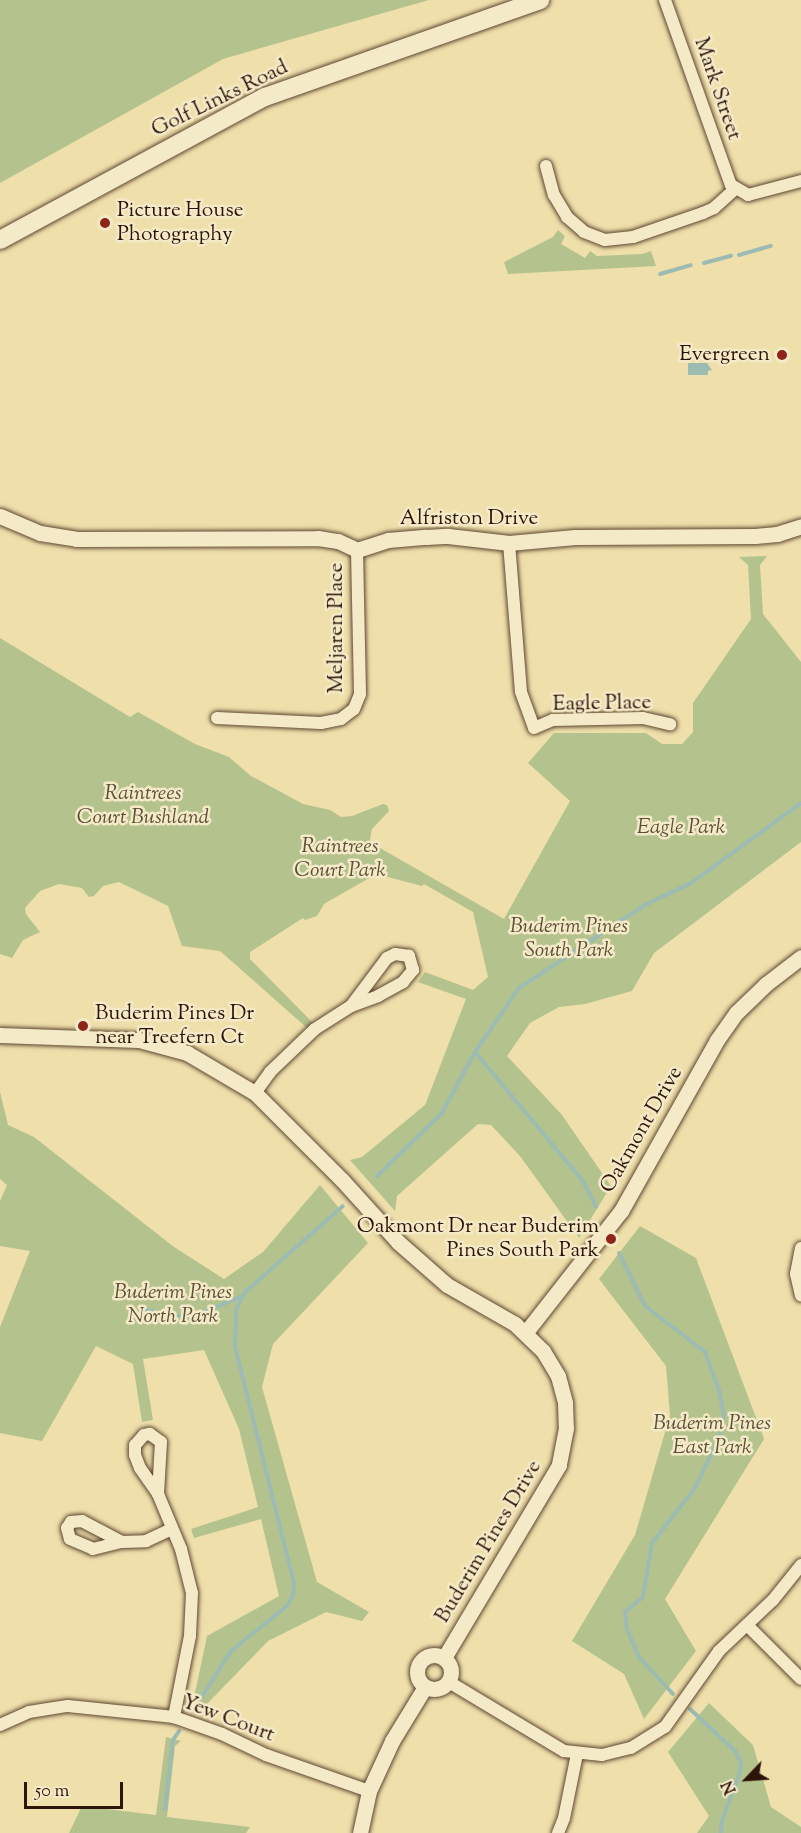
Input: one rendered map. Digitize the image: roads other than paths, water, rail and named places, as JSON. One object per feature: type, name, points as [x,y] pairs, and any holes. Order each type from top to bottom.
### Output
[{"type":"main road","name":"Golf Links Road","points":[[0,240],[265,97],[540,0]]},
{"type":"street","name":"Mark Street","points":[[665,0],[726,176],[735,189]]},
{"type":"street","points":[[546,166],[554,195],[567,217],[584,232],[606,240],[633,237],[703,213],[714,208],[735,189],[744,194],[754,195],[801,181]]},
{"type":"street","points":[[0,516],[40,533],[76,539],[318,538],[339,541],[357,550]]},
{"type":"street","name":"Alfriston Drive","points":[[357,550],[388,540],[426,537],[448,536],[509,543],[575,537],[768,535],[801,526]]},
{"type":"street","name":"Eagle Place","points":[[509,543],[521,692],[534,728],[553,720],[643,718],[670,724]]},
{"type":"street","name":"Meljaren Place","points":[[217,718],[321,723],[341,719],[354,709],[360,694],[357,550]]},
{"type":"street","points":[[255,1093],[287,1054],[315,1029],[351,1006],[378,996],[403,982],[413,970],[409,956],[395,954],[387,958],[351,1006]]},
{"type":"street","name":"Oakmont Drive","points":[[526,1332],[621,1211],[717,1040],[736,1013],[766,984],[801,957]]},
{"type":"street","name":"Buderim Pines Drive","points":[[0,1035],[139,1040],[187,1053],[255,1093],[342,1180],[398,1242],[447,1285],[526,1332],[550,1361],[563,1389],[567,1415],[563,1450],[551,1481],[444,1658]]},
{"type":"street","points":[[801,1248],[796,1274],[801,1295]]},
{"type":"street","points":[[158,1494],[186,1562],[193,1607],[174,1717]]},
{"type":"street","points":[[122,1542],[146,1541],[172,1529]]},
{"type":"street","points":[[449,1682],[553,1746],[577,1754],[617,1753],[655,1736],[674,1716],[713,1658],[773,1600],[801,1565]]},
{"type":"street","points":[[747,1625],[800,1677]]},
{"type":"street","points":[[428,1656],[444,1658],[450,1666],[449,1682],[435,1690],[425,1687],[418,1679],[419,1663],[428,1656]]},
{"type":"street","points":[[360,1833],[369,1791],[393,1741],[425,1687]]},
{"type":"street","name":"Yew Court","points":[[0,1725],[29,1712],[68,1706],[174,1717],[222,1734],[266,1755],[369,1791]]},
{"type":"street","points":[[558,1833],[564,1818],[577,1754]]},
{"type":"water","points":[[688,363],[707,363],[712,370],[708,371],[708,375],[688,375]]},
{"type":"waterway","points":[[739,255],[771,246]]},
{"type":"waterway","points":[[704,263],[731,256]]},
{"type":"waterway","points":[[660,274],[691,265]]},
{"type":"waterway","points":[[377,1176],[442,1113],[475,1052],[519,988],[645,905],[691,883],[801,803]]},
{"type":"waterway","points":[[475,1052],[583,1181],[596,1207]]},
{"type":"waterway","points":[[201,1698],[231,1651],[287,1606],[293,1595],[294,1583],[235,1347],[236,1310],[245,1292],[343,1206]]},
{"type":"waterway","points":[[619,1253],[645,1306],[705,1352],[719,1390],[724,1415],[719,1438],[695,1488],[652,1543],[643,1597],[625,1612],[627,1629],[639,1657],[673,1694]]},
{"type":"waterway","points":[[143,1309],[172,1316],[184,1316],[199,1314],[240,1297]]},
{"type":"waterway","points":[[690,1709],[735,1751],[741,1763],[740,1772],[722,1821],[721,1833]]},
{"type":"waterway","points":[[165,1809],[173,1740],[179,1731]]},
{"type":"place","name":"Picture House Photography","points":[[105,223]]},
{"type":"place","name":"Evergreen","points":[[782,355]]},
{"type":"place","name":"Buderim Pines Dr near Treefern Ct","points":[[83,1026]]},
{"type":"place","name":"Oakmont Dr near Buderim Pines South Park","points":[[611,1239]]},
{"type":"park label","name":"Raintrees Court Bushland","points":[[143,806]]},
{"type":"park label","name":"Eagle Park","points":[[681,828]]},
{"type":"park label","name":"Raintrees Court Park","points":[[340,859]]},
{"type":"park label","name":"Buderim Pines South Park","points":[[569,939]]},
{"type":"park label","name":"Buderim Pines North Park","points":[[173,1305]]},
{"type":"park label","name":"Buderim Pines East Park","points":[[712,1436]]}]
